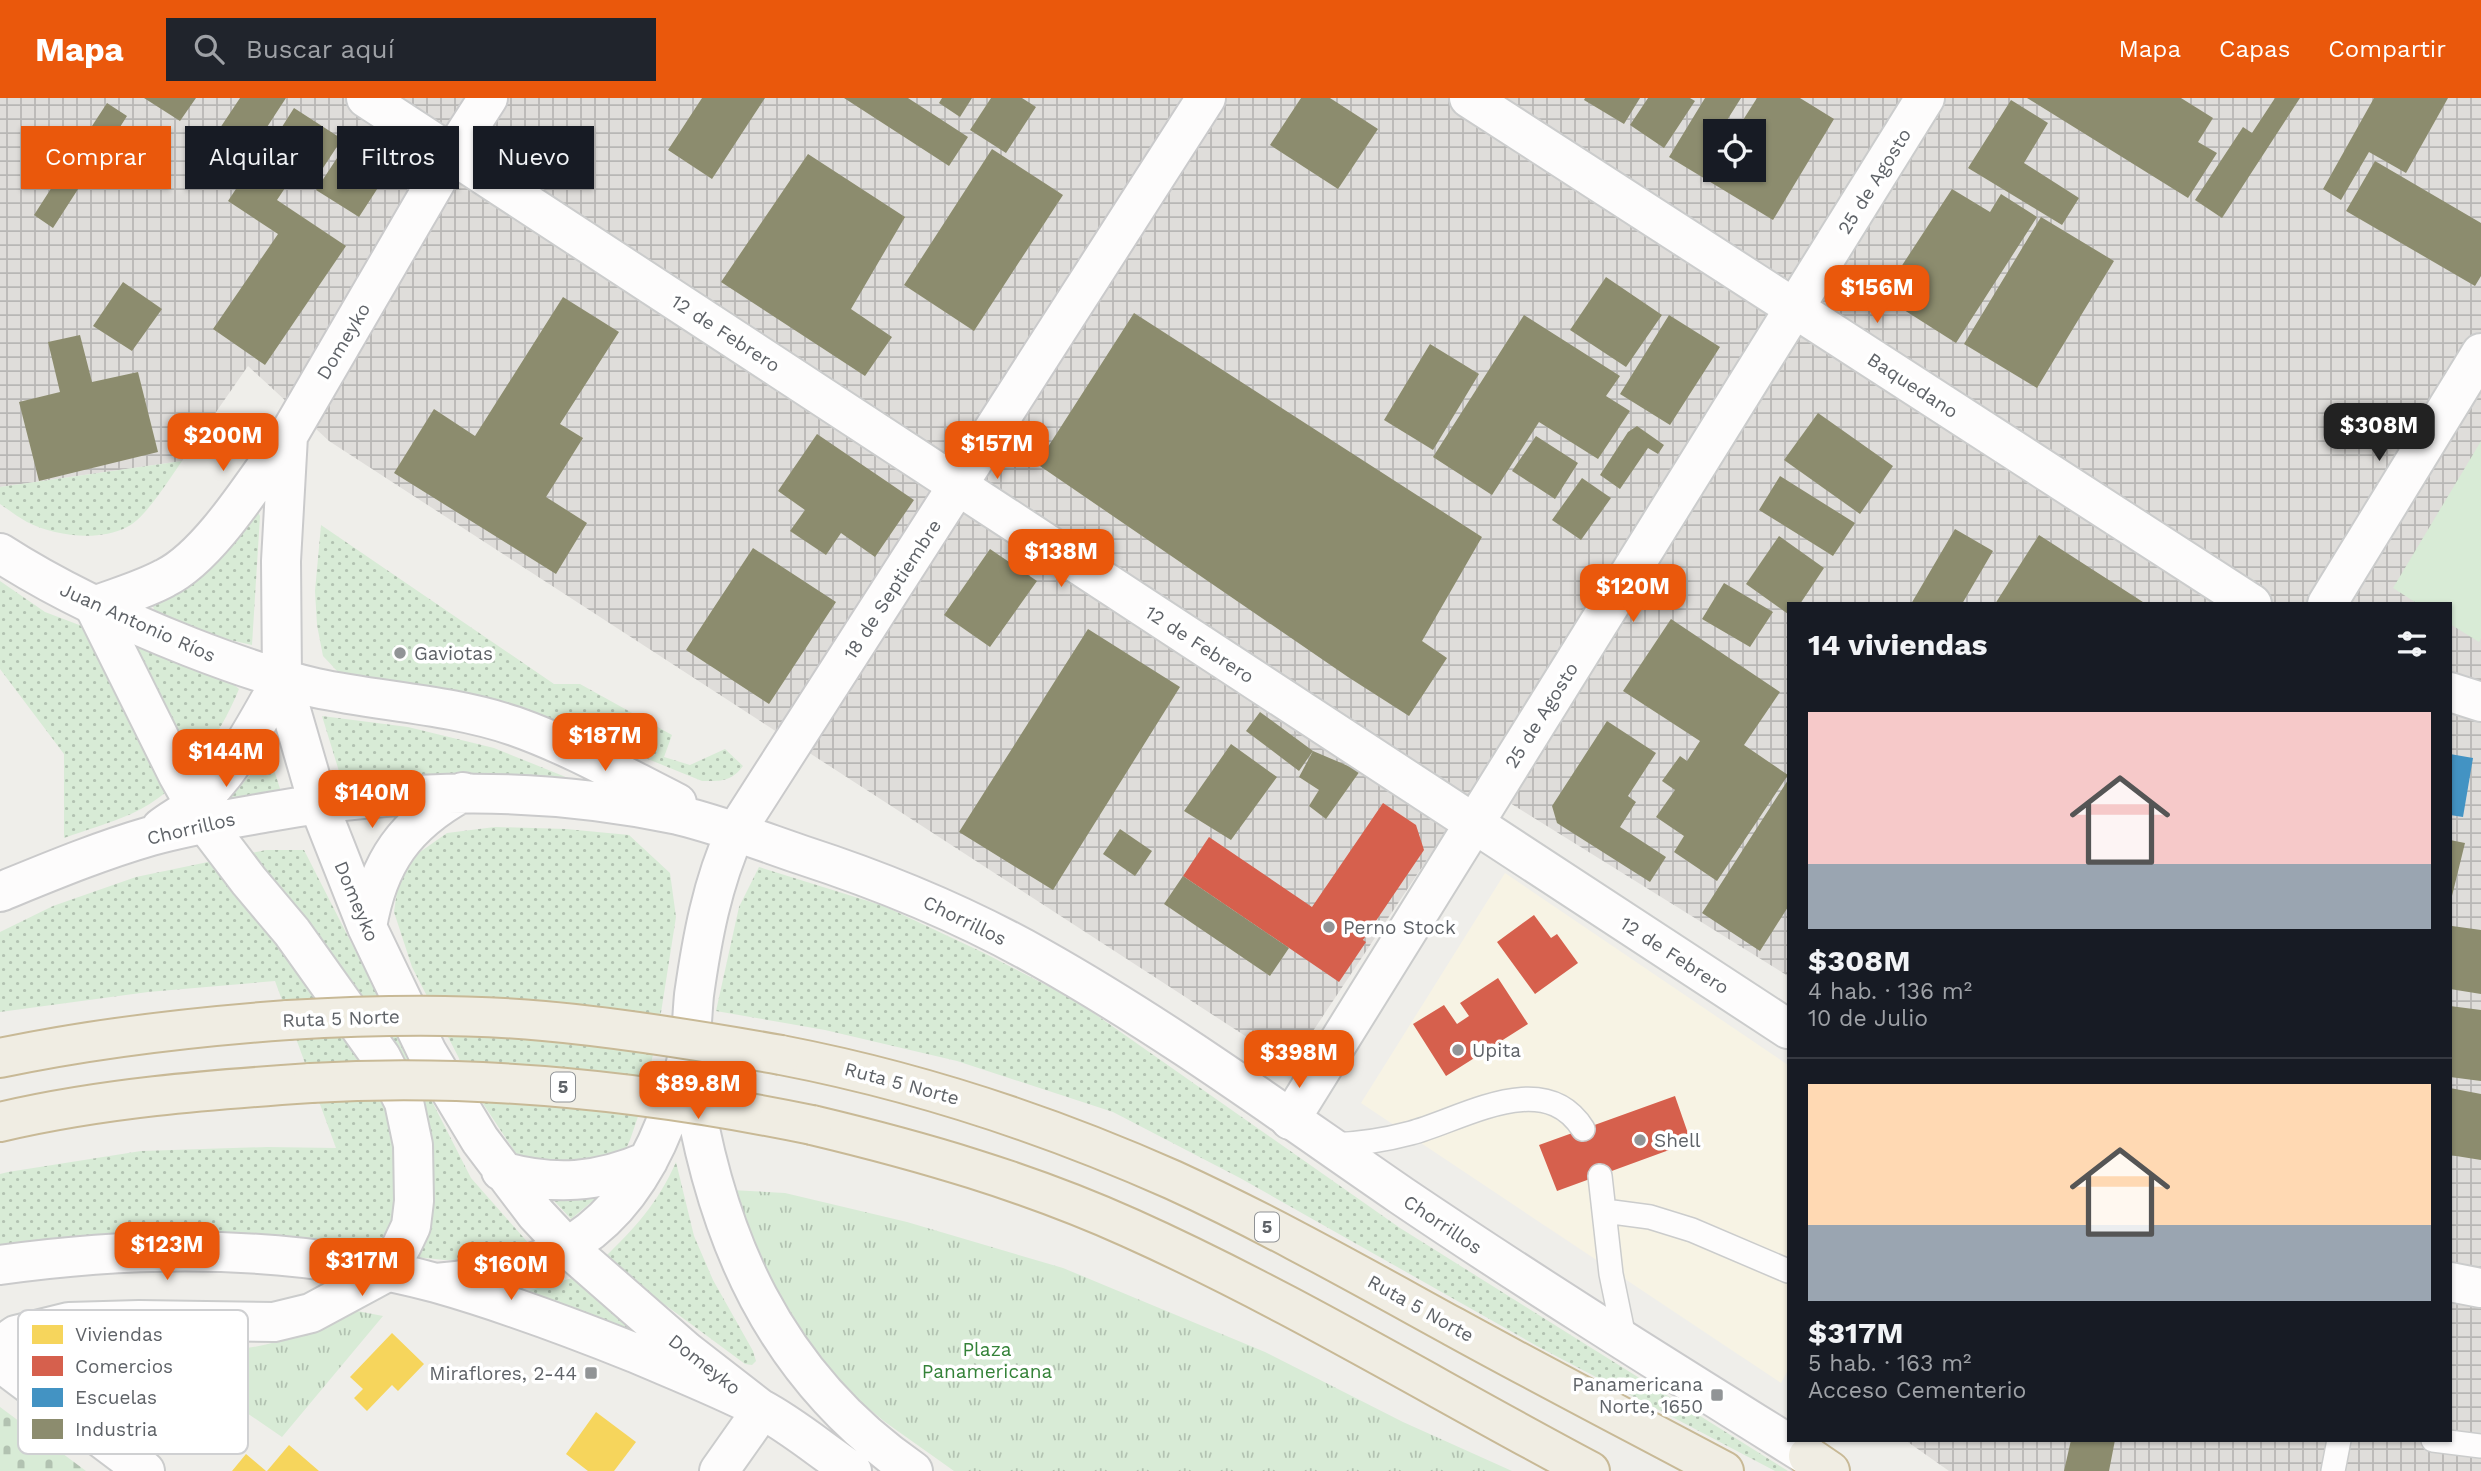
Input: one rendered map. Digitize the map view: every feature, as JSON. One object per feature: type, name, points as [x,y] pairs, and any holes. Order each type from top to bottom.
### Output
[{"type":"highway","name":"Ruta 5 Norte","points":[[0,1058],[127,1035],[185,1028],[288,1020],[417,1015],[543,1021],[664,1036],[850,1068],[966,1101],[1074,1139],[1174,1181],[1331,1259],[1724,1471]]},
{"type":"highway","name":"5","points":[[2,1122],[192,1092],[379,1079],[594,1089],[704,1105],[812,1125],[881,1141],[982,1171],[1130,1228],[1276,1299],[1590,1471]]},
{"type":"main road","name":"12 de Febrero","points":[[366,98],[409,126]]},
{"type":"main road","name":"Domeyko","points":[[459,145],[488,98]]},
{"type":"main road","name":"18 de Septiembre","points":[[688,1057],[695,994],[710,907],[736,831],[1206,98]]},
{"type":"main road","name":"Baquedano","points":[[1469,98],[2249,602]]},
{"type":"main road","name":"25 de Agosto","points":[[1290,1119],[1925,98]]},
{"type":"main road","name":"12 de Febrero","points":[[459,159],[1787,1028]]},
{"type":"main road","name":"Domeyko","points":[[433,189],[288,436],[281,561],[282,679],[318,803],[367,928],[427,1052],[501,1171],[567,1247],[686,1351],[762,1410]]},
{"type":"main road","points":[[2328,602],[2481,353]]},
{"type":"main road","points":[[248,1322],[274,1322],[311,1313],[387,1272],[411,1226],[414,1201],[413,1144],[404,1102],[381,1057],[344,1004],[200,813],[94,606],[166,578],[188,563],[206,545],[288,436]]},
{"type":"main road","name":"Juan Antonio Ríos","points":[[0,553],[94,606],[156,633],[282,679],[318,688],[435,706],[513,726],[553,741],[736,831]]},
{"type":"main road","points":[[200,813],[282,679]]},
{"type":"main road","points":[[2452,693],[2481,702]]},
{"type":"main road","points":[[367,928],[376,888],[397,847],[424,818],[463,792]]},
{"type":"main road","name":"Chorrillos","points":[[0,892],[146,838],[200,813],[407,794],[463,792],[557,796],[629,806],[736,831],[868,877],[957,914],[1083,982],[1521,1276],[1625,1342],[1787,1437]]},
{"type":"main road","points":[[436,1283],[475,1280],[512,1271],[567,1247],[594,1229],[618,1207],[634,1187],[676,1096],[688,1057]]},
{"type":"main road","points":[[688,1057],[710,1176],[735,1250],[759,1300],[788,1347],[831,1401],[871,1440],[912,1471]]},
{"type":"main road","points":[[501,1171],[525,1178],[574,1181],[619,1174],[648,1161]]},
{"type":"main road","points":[[0,1265],[94,1255],[190,1253],[298,1258],[436,1283],[604,1341],[762,1410],[852,1471]]},
{"type":"main road","points":[[0,1346],[18,1335]]},
{"type":"main road","points":[[0,1362],[18,1376]]},
{"type":"main road","points":[[719,1471],[762,1410]]},
{"type":"main road","name":"Chorrillos","points":[[1795,1442],[1819,1456]]},
{"type":"main road","points":[[122,1454],[145,1471]]},
{"type":"lane","points":[[1328,1145],[1385,1140],[1439,1125],[1491,1105],[1515,1100],[1555,1103],[1575,1117],[1583,1129]]},
{"type":"lane","points":[[1600,1176],[1611,1274],[1625,1342]]},
{"type":"lane","points":[[1605,1211],[1650,1217],[1692,1230],[1787,1271]]},
{"type":"lane","points":[[2333,1471],[2339,1442]]},
{"type":"lane","points":[[2449,1442],[2481,1446]]},
{"type":"shaded area","points":[[0,98],[2481,98],[2481,1471],[1949,1471],[1908,1442],[2452,1442],[2452,602],[1787,602],[1787,975],[1478,783],[1307,1040],[1270,1052],[329,441],[248,366],[182,461],[0,487]]},
{"type":"shaded area","points":[[1505,873],[1787,1064],[1787,1372],[1781,1383],[1361,1103]]},
{"type":"green space","points":[[2481,441],[2479,642],[2452,625],[2452,602],[2415,602],[2393,588]]},
{"type":"green space","points":[[182,461],[142,516],[116,532],[90,536],[50,531],[27,522],[0,504],[0,487]]},
{"type":"green space","points":[[257,510],[260,516],[252,645],[213,636],[154,610],[155,602]]},
{"type":"green space","points":[[321,525],[554,684],[580,684],[672,735],[664,757],[690,765],[725,749],[743,766],[725,779],[702,781],[527,710],[461,693],[338,672],[323,656],[317,625],[315,591]]},
{"type":"green space","points":[[0,581],[45,612],[232,683],[239,689],[209,745],[197,762],[167,792],[131,814],[64,838],[64,754],[0,669]]},
{"type":"green space","points":[[322,716],[408,727],[494,748],[578,782],[391,779],[342,781]]},
{"type":"green space","points":[[269,754],[282,795],[226,802]]},
{"type":"green space","points":[[495,827],[566,829],[629,835],[670,873],[676,917],[644,1099],[630,1140],[613,1177],[594,1200],[571,1219],[530,1175],[480,1099],[412,967],[394,912],[399,877],[420,852],[447,833]]},
{"type":"green space","points":[[266,850],[304,850],[471,1178],[531,1246],[497,1259],[445,1260],[149,1231],[60,1238],[0,1248],[0,1174],[141,1151],[336,1148],[275,981],[148,992],[0,1012],[0,932],[53,906],[136,877]]},
{"type":"green space","points":[[759,867],[884,906],[1075,1000],[1400,1228],[1788,1471],[1775,1471],[1537,1346],[1240,1178],[1113,1112],[957,1061],[825,1030],[716,1011],[739,907]]},
{"type":"green space","points":[[676,1162],[694,1236],[713,1280],[753,1351],[756,1361],[752,1365],[745,1364],[603,1259],[645,1214],[662,1190]]},
{"type":"green space","name":"Plaza Panamericana","points":[[731,1190],[785,1193],[907,1222],[1063,1268],[1265,1352],[1403,1422],[1512,1471],[954,1471],[885,1422],[833,1379],[770,1280]]},
{"type":"green space","points":[[572,1278],[637,1335],[524,1292]]},
{"type":"green space","points":[[352,1310],[383,1316],[282,1437],[248,1414],[248,1348],[279,1341],[327,1323]]},
{"type":"green space","points":[[0,1407],[18,1420],[18,1454],[63,1454],[86,1471],[0,1471]]},
{"type":"building: Viviendas","points":[[392,1333],[424,1364],[398,1391],[392,1385],[367,1411],[354,1398],[363,1389],[350,1377]]},
{"type":"building: Viviendas","points":[[596,1412],[636,1442],[614,1471],[588,1471],[566,1454]]},
{"type":"building: Viviendas","points":[[289,1445],[319,1471],[267,1471]]},
{"type":"building: Viviendas","points":[[246,1454],[266,1471],[232,1471]]},
{"type":"building: Comercios","points":[[1383,803],[1416,825],[1424,850],[1363,940],[1366,942],[1339,982],[1183,876],[1209,837],[1312,907]]},
{"type":"building: Comercios","points":[[1534,915],[1551,938],[1557,934],[1578,963],[1535,994],[1497,942]]},
{"type":"building: Comercios","name":"Upita","points":[[1498,978],[1528,1024],[1446,1076],[1413,1024],[1444,1005],[1457,1024],[1469,1016],[1460,1003]]},
{"type":"building: Comercios","points":[[1675,1096],[1691,1142],[1557,1191],[1539,1145]]},
{"type":"building: Escuelas","points":[[2452,754],[2473,758],[2463,817],[2452,815]]},
{"type":"building: Industria","points":[[144,98],[196,98],[180,121]]},
{"type":"building: Industria","points":[[240,98],[286,98],[268,126],[221,126]]},
{"type":"building: Industria","points":[[702,98],[765,98],[712,179],[668,150]]},
{"type":"building: Industria","points":[[844,98],[908,98],[968,137],[949,166]]},
{"type":"building: Industria","points":[[942,98],[972,98],[960,117],[939,103]]},
{"type":"building: Industria","points":[[991,98],[1022,98],[1036,107],[1006,153],[970,130]]},
{"type":"building: Industria","points":[[1301,98],[1330,98],[1378,129],[1338,189],[1270,145]]},
{"type":"building: Industria","points":[[1640,98],[1624,124],[1584,100]]},
{"type":"building: Industria","points":[[1648,98],[1690,98],[1695,101],[1664,148],[1630,125]]},
{"type":"building: Industria","points":[[1705,98],[1741,98],[1728,119],[1703,119],[1703,178],[1669,157]]},
{"type":"building: Industria","points":[[1757,98],[1800,98],[1834,119],[1773,220],[1710,182],[1766,182],[1766,119],[1744,119]]},
{"type":"building: Industria","points":[[2027,98],[2181,98],[2213,118],[2198,142],[2217,153],[2188,198]]},
{"type":"building: Industria","points":[[2275,98],[2300,98],[2222,218],[2195,200],[2243,127],[2252,133]]},
{"type":"building: Industria","points":[[2374,98],[2448,98],[2406,173],[2369,152],[2341,200],[2323,189]]},
{"type":"building: Industria","points":[[2011,100],[2048,123],[2024,163],[2079,198],[2062,225],[1968,168]]},
{"type":"building: Industria","points":[[107,103],[127,116],[121,126],[92,126]]},
{"type":"building: Industria","points":[[294,108],[322,126],[283,126]]},
{"type":"building: Industria","points":[[323,127],[337,136],[337,147],[323,168]]},
{"type":"building: Industria","points":[[992,149],[1063,195],[974,331],[904,285]]},
{"type":"building: Industria","points":[[808,154],[905,217],[851,309],[892,337],[865,376],[721,282]]},
{"type":"building: Industria","points":[[337,158],[337,189],[377,189],[359,217],[316,190],[323,189],[323,179]]},
{"type":"building: Industria","points":[[2375,161],[2481,223],[2481,276],[2475,286],[2346,211]]},
{"type":"building: Industria","points":[[51,189],[78,189],[53,228],[34,215]]},
{"type":"building: Industria","points":[[236,189],[284,189],[277,200],[346,246],[265,365],[213,329],[278,234],[228,201]]},
{"type":"building: Industria","points":[[1952,189],[1990,212],[2001,194],[2037,217],[1956,343],[1882,296]]},
{"type":"building: Industria","points":[[2041,217],[2114,261],[2037,388],[1964,344]]},
{"type":"building: Industria","points":[[1606,277],[1662,315],[1626,367],[1570,330]]},
{"type":"building: Industria","points":[[123,282],[162,309],[132,351],[93,326]]},
{"type":"building: Industria","points":[[563,297],[619,332],[560,424],[583,438],[546,497],[587,523],[556,574],[394,473],[434,409],[475,436]]},
{"type":"building: Industria","points":[[1134,313],[1482,537],[1422,641],[1447,658],[1409,716],[1037,464]]},
{"type":"building: Industria","points":[[1524,315],[1620,376],[1606,396],[1630,411],[1598,459],[1539,422],[1492,495],[1433,457]]},
{"type":"building: Industria","points":[[1669,315],[1720,347],[1670,425],[1620,394]]},
{"type":"building: Industria","points":[[80,335],[92,382],[138,372],[158,452],[39,481],[19,402],[60,392],[48,342]]},
{"type":"building: Industria","points":[[1430,344],[1479,374],[1433,450],[1384,420]]},
{"type":"building: Industria","points":[[1818,413],[1893,466],[1860,514],[1784,460]]},
{"type":"building: Industria","points":[[1637,426],[1664,445],[1658,454],[1648,448],[1620,489],[1600,475],[1628,432]]},
{"type":"building: Industria","points":[[817,434],[914,500],[875,557],[841,533],[826,555],[790,531],[805,510],[778,491]]},
{"type":"building: Industria","points":[[1536,436],[1578,463],[1555,499],[1512,471]]},
{"type":"building: Industria","points":[[1780,476],[1855,523],[1833,556],[1759,510]]},
{"type":"building: Industria","points":[[1582,478],[1611,498],[1581,540],[1552,520]]},
{"type":"building: Industria","points":[[1955,529],[1993,551],[1963,602],[1912,602]]},
{"type":"building: Industria","points":[[2039,535],[2143,602],[1996,602]]},
{"type":"building: Industria","points":[[1779,536],[1824,568],[1801,602],[1787,602],[1787,613],[1746,584]]},
{"type":"building: Industria","points":[[753,548],[836,602],[769,704],[686,650]]},
{"type":"building: Industria","points":[[990,549],[1037,581],[990,647],[944,615]]},
{"type":"building: Industria","points":[[1724,583],[1773,612],[1750,647],[1702,619]]},
{"type":"building: Industria","points":[[1671,619],[1780,692],[1744,745],[1787,776],[1717,881],[1674,852],[1684,836],[1656,817],[1675,790],[1662,781],[1680,756],[1687,761],[1700,741],[1623,691]]},
{"type":"building: Industria","points":[[1088,629],[1180,687],[1053,890],[959,832]]},
{"type":"building: Industria","points":[[1260,712],[1313,751],[1299,771],[1246,731]]},
{"type":"building: Industria","points":[[1607,721],[1656,753],[1628,796],[1636,802],[1620,827],[1666,857],[1650,882],[1557,823],[1552,806]]},
{"type":"building: Industria","points":[[1231,744],[1277,777],[1231,840],[1184,811]]},
{"type":"building: Industria","points":[[1313,751],[1360,771],[1326,819],[1309,806],[1319,790],[1299,777]]},
{"type":"building: Industria","points":[[1787,782],[1787,909],[1760,951],[1702,913]]},
{"type":"building: Industria","points":[[1120,829],[1152,851],[1135,876],[1103,854]]},
{"type":"building: Industria","points":[[2452,840],[2465,843],[2452,896]]},
{"type":"building: Industria","points":[[1183,876],[1289,948],[1270,976],[1164,904]]},
{"type":"building: Industria","points":[[2452,926],[2481,930],[2481,994],[2452,989]]},
{"type":"building: Industria","points":[[2452,1006],[2481,1010],[2481,1081],[2452,1077]]},
{"type":"building: Industria","points":[[2452,1088],[2481,1094],[2481,1160],[2452,1155]]},
{"type":"building: Industria","points":[[2071,1442],[2115,1442],[2109,1471],[2064,1471]]},
{"type":"place","name":"Gaviotas","points":[[400,653]]},
{"type":"place","name":"Perno Stock","points":[[1329,927]]},
{"type":"place","name":"Upita","points":[[1458,1050]]},
{"type":"place","name":"Shell","points":[[1640,1140]]},
{"type":"place","name":"Miraflores, 2-44","points":[[591,1373]]},
{"type":"place","name":"Panamericana Norte, 1650","points":[[1717,1395]]}]
